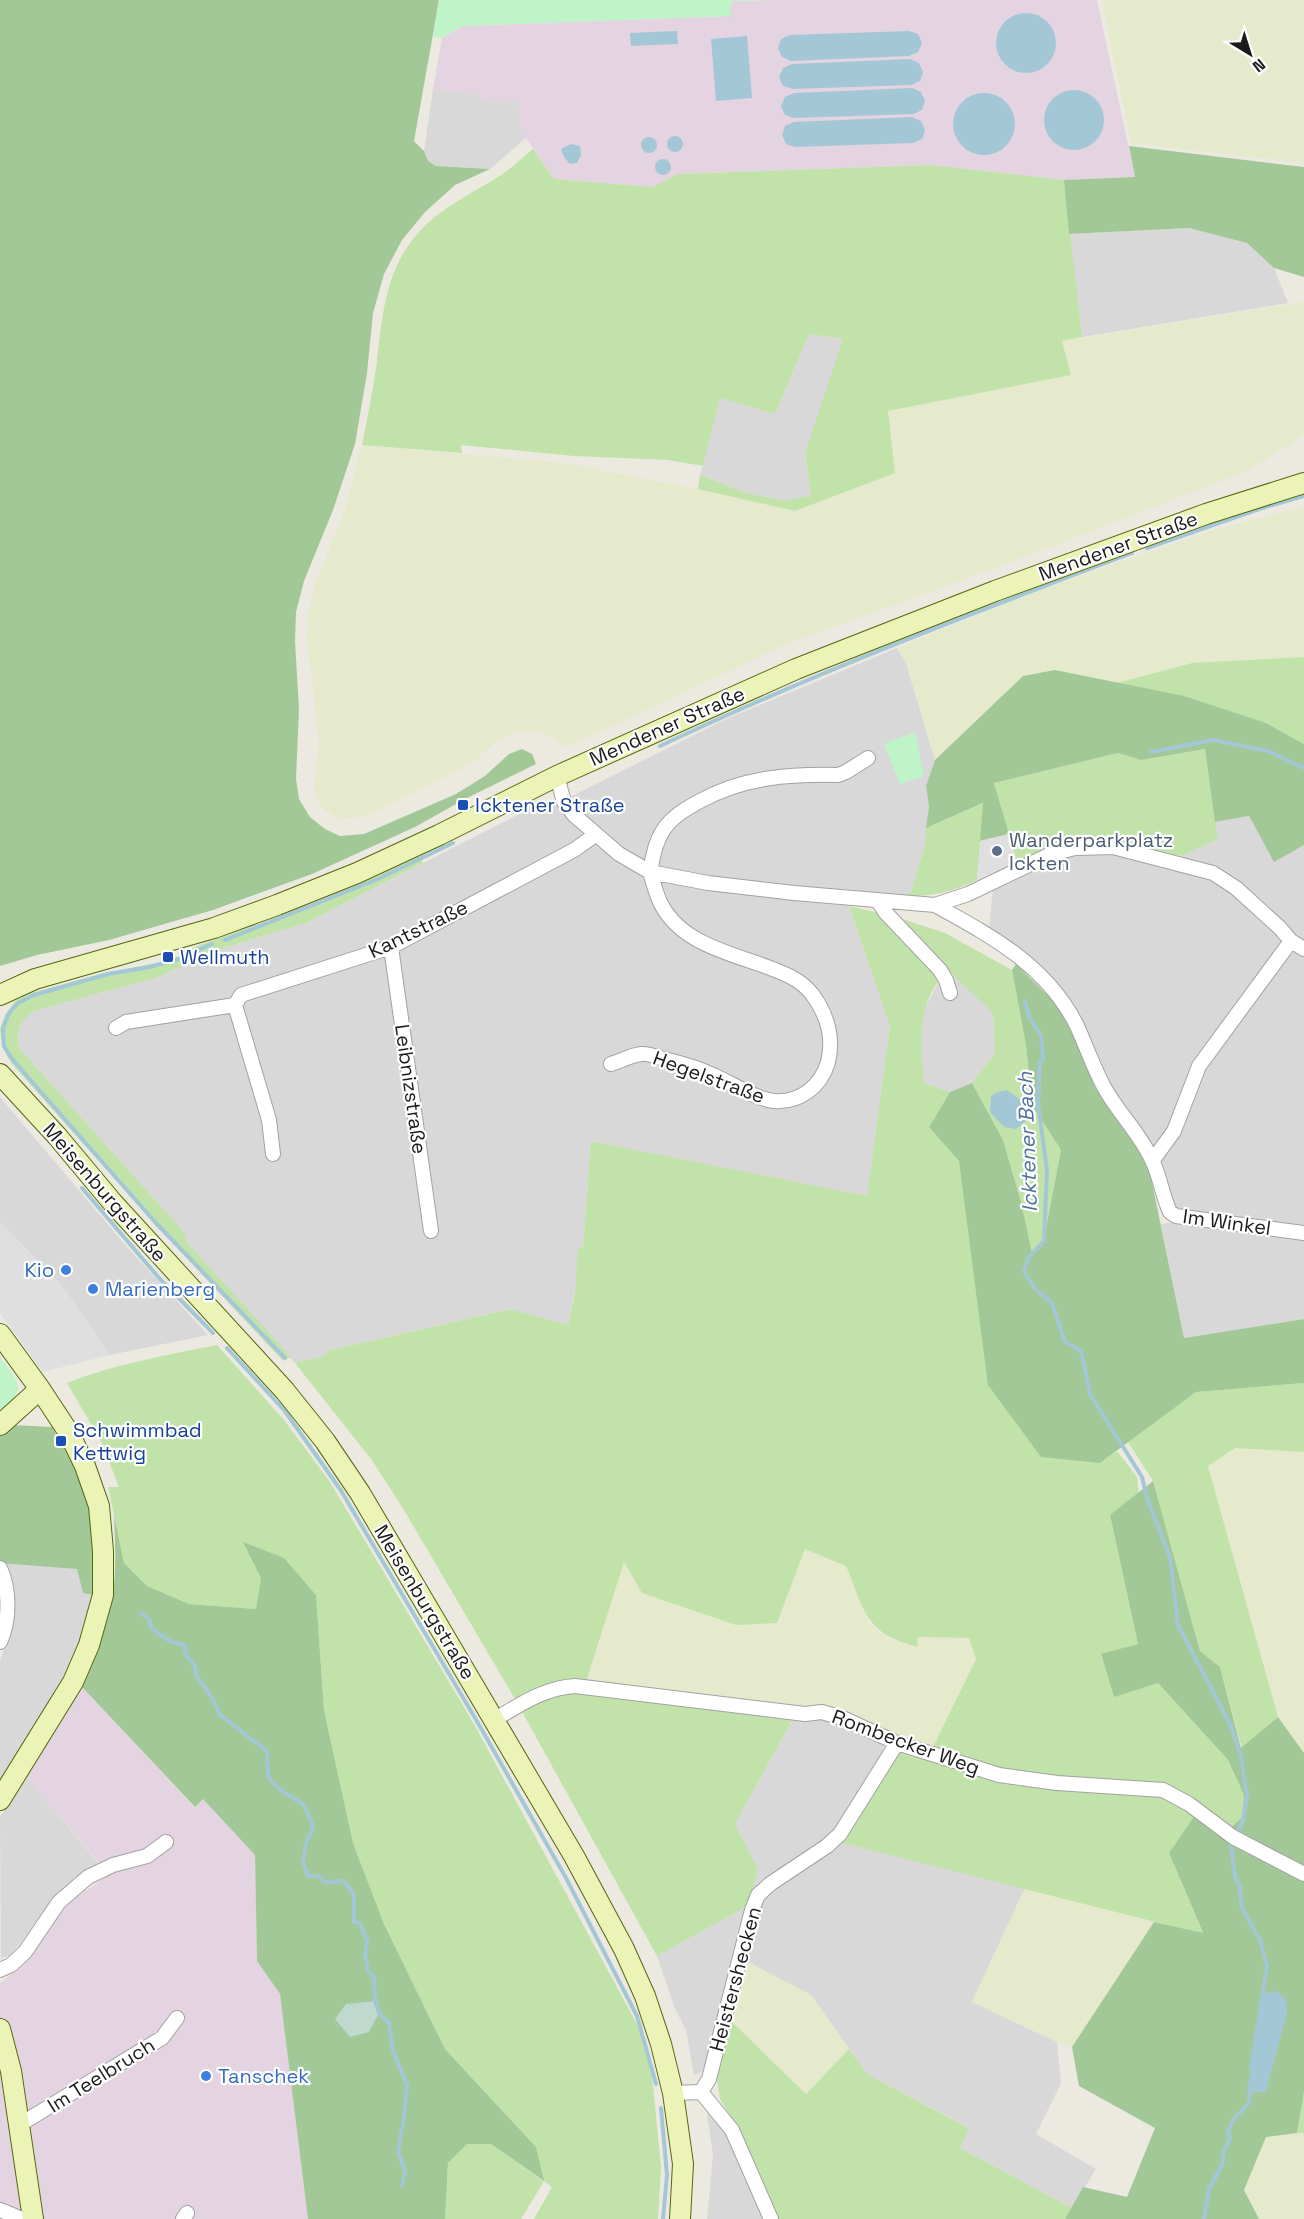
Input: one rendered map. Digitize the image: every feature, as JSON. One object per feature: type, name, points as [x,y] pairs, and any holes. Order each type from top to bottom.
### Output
[{"type":"main road","name":"Mendener Straße","points":[[1,993],[35,979],[214,928],[277,905],[357,873],[556,776],[796,669],[975,599],[1206,514],[1304,483]]},
{"type":"main road","name":"Meisenburgstraße","points":[[0,1074],[57,1136],[113,1203],[279,1384],[325,1441],[360,1493],[574,1856],[624,1948],[645,1996],[661,2044],[673,2093],[683,2164],[680,2219]]},
{"type":"main road","points":[[0,1334],[69,1434],[85,1466],[99,1506],[103,1551],[103,1595],[89,1645],[73,1682],[0,1800]]},
{"type":"main road","points":[[0,1425],[40,1389]]},
{"type":"main road","name":"Im Teelbruch","points":[[0,2031],[11,2071],[33,2219]]},
{"type":"street","points":[[650,872],[653,853],[664,829],[682,812],[717,792],[742,783],[782,775],[838,775],[868,758]]},
{"type":"street","points":[[556,776],[564,802],[574,815],[619,854],[650,872],[708,883],[935,905],[968,894],[1051,854],[1075,848],[1113,847],[1213,873],[1236,888],[1291,941],[1304,949]]},
{"type":"street","name":"Kantstraße","points":[[116,1028],[126,1022],[235,1005],[245,993],[392,947],[574,850],[595,835]]},
{"type":"street","name":"Hegelstraße","points":[[611,1064],[642,1054],[689,1066],[762,1098],[785,1101],[804,1095],[817,1084],[825,1072],[829,1058],[829,1028],[821,1007],[809,991],[786,974],[702,943],[685,933],[673,921],[661,903],[650,872]]},
{"type":"street","points":[[878,901],[886,913],[940,970],[950,993]]},
{"type":"street","points":[[935,905],[1005,945],[1043,979],[1065,1005],[1076,1024],[1104,1088],[1142,1141],[1152,1160],[1174,1131],[1199,1066],[1291,941]]},
{"type":"street","name":"Leibnizstraße","points":[[392,947],[431,1231]]},
{"type":"street","points":[[235,1005],[269,1120],[273,1154]]},
{"type":"street","name":"Im Winkel","points":[[1152,1160],[1166,1203],[1170,1212],[1176,1216],[1304,1233]]},
{"type":"street","points":[[0,1568],[8,1609],[0,1642]]},
{"type":"street","name":"Rombecker Weg","points":[[494,1720],[537,1694],[560,1687],[575,1686],[805,1714],[822,1712],[845,1719],[897,1743],[999,1775],[1057,1783],[1163,1790],[1190,1804],[1233,1837],[1304,1874]]},
{"type":"street","name":"Heistershecken","points":[[701,2092],[709,2079],[752,1910],[758,1895],[770,1884],[835,1840],[897,1743]]},
{"type":"street","points":[[0,1971],[25,1952],[59,1902],[88,1877],[113,1865],[147,1856],[166,1842]]},
{"type":"street","name":"Im Teelbruch","points":[[19,2125],[162,2038],[177,2018]]},
{"type":"street","points":[[673,2093],[701,2092],[732,2130],[771,2219]]},
{"type":"street","points":[[0,2210],[22,2219]]},
{"type":"shaded area","points":[[1097,0],[1135,177],[1064,180],[931,165],[677,174],[654,187],[554,179],[521,131],[518,101],[485,102],[477,94],[433,89],[442,38],[462,26],[729,16],[732,1]]},
{"type":"shaded area","points":[[433,89],[477,94],[485,102],[519,101],[521,131],[526,138],[490,169],[436,166],[428,161],[424,151]]},
{"type":"shaded area","points":[[1189,228],[1247,243],[1274,268],[1288,303],[1082,337],[1069,234]]},
{"type":"shaded area","points":[[809,334],[843,339],[805,453],[811,495],[785,501],[744,492],[700,475],[720,398],[775,414]]},
{"type":"shaded area","points":[[897,648],[906,663],[935,760],[926,786],[929,807],[926,842],[911,892],[904,896],[843,889],[890,1026],[867,1197],[591,1141],[583,1248],[568,1325],[509,1309],[327,1351],[328,1355],[295,1363],[186,1241],[185,1233],[19,1048],[18,1032],[22,1020],[34,1011],[156,978],[214,951],[306,923],[527,810],[536,807],[544,810],[726,719]]},
{"type":"shaded area","points":[[1249,816],[1274,861],[1304,845],[1304,1319],[1184,1338],[1161,1224],[1177,1222],[1112,1091],[1030,958],[1015,944],[989,928],[993,888],[1050,862],[1074,856],[1114,853],[1178,869],[1182,856],[1218,839],[1215,822]]},
{"type":"shaded area","name":"Wanderparkplatz Ickten","points":[[1009,834],[1017,862],[977,880],[980,841]]},
{"type":"shaded area","points":[[949,970],[993,1012],[995,1053],[972,1083],[950,1092],[924,1083],[920,1046],[924,1010],[940,979]]},
{"type":"shaded area","points":[[0,1097],[127,1247],[208,1335],[110,1355],[62,1286],[0,1222]]},
{"type":"shaded area","points":[[0,1222],[62,1286],[110,1355],[43,1372],[0,1313]]},
{"type":"shaded area","points":[[6,1562],[77,1569],[83,1592],[95,1595],[84,1640],[66,1682],[0,1787],[0,1661],[11,1630],[15,1605],[13,1582]]},
{"type":"shaded area","points":[[81,1686],[194,1807],[203,1799],[255,1855],[257,1961],[280,1994],[308,2219],[0,2219],[0,1983],[19,1968],[40,1944],[60,1912],[109,1875],[27,1777]]},
{"type":"shaded area","points":[[794,1717],[843,1723],[882,1743],[885,1752],[836,1833],[825,1843],[752,1892],[758,1869],[735,1824]]},
{"type":"shaded area","points":[[27,1777],[99,1864],[87,1869],[67,1885],[47,1906],[12,1955],[1,1958],[0,1817]]},
{"type":"shaded area","points":[[839,1842],[1025,1888],[972,2002],[1057,2042],[1061,2083],[1036,2134],[1096,2169],[1072,2208],[960,2148],[968,2127],[867,2074],[811,1995],[744,1960],[757,1907],[770,1888]]},
{"type":"shaded area","points":[[748,1906],[706,2070],[694,2075],[686,2030],[675,2009],[657,1956]]},
{"type":"shaded area","points":[[707,2113],[719,2118],[726,2130],[767,2219],[707,2219],[713,2155]]},
{"type":"green space","points":[[0,0],[439,0],[414,141],[424,151],[428,161],[436,166],[490,169],[455,185],[425,212],[402,240],[384,274],[373,313],[367,373],[355,444],[333,510],[304,581],[296,612],[295,641],[299,710],[296,779],[299,799],[310,817],[325,829],[340,836],[364,834],[456,794],[485,776],[509,754],[522,749],[532,754],[536,764],[415,827],[312,874],[213,910],[109,940],[37,955],[0,966]]},
{"type":"green space","points":[[439,0],[779,0],[732,1],[730,16],[462,26],[442,38],[433,37]]},
{"type":"green space","points":[[1102,0],[1304,0],[1304,163],[1131,143]]},
{"type":"green space","points":[[1129,146],[1304,167],[1304,277],[1274,268],[1247,243],[1189,228],[1069,234],[1064,180],[1135,177]]},
{"type":"green space","points":[[533,149],[554,179],[653,187],[677,174],[931,165],[1064,180],[1082,337],[1062,341],[1071,375],[888,411],[895,473],[795,511],[698,489],[700,475],[744,492],[785,501],[811,495],[805,453],[843,339],[809,334],[775,414],[720,398],[703,466],[668,460],[574,456],[461,445],[462,453],[362,445],[388,290],[403,254],[429,222],[453,204],[502,174]]},
{"type":"green space","points":[[1304,302],[1304,435],[1247,471],[995,568],[784,645],[567,747],[540,732],[518,731],[498,740],[471,764],[366,816],[340,819],[323,809],[314,789],[319,743],[307,637],[308,615],[315,585],[344,512],[362,445],[562,463],[698,489],[795,511],[895,473],[887,411],[1070,375],[1062,341]]},
{"type":"green space","points":[[1304,507],[1304,657],[1192,663],[1113,684],[1055,670],[1023,676],[935,760],[906,663],[897,648],[1040,590],[1207,532]]},
{"type":"green space","points":[[1304,657],[1304,744],[1266,723],[1113,684],[1192,663]]},
{"type":"green space","points":[[1055,670],[1184,696],[1266,723],[1304,744],[1304,845],[1274,862],[1249,816],[1215,822],[1205,749],[1141,760],[1118,753],[994,783],[1009,834],[980,841],[983,803],[926,828],[929,807],[926,786],[935,760],[1023,676]]},
{"type":"green space","points":[[915,732],[924,776],[900,784],[884,744]]},
{"type":"green space","points":[[1205,749],[1218,839],[1182,856],[1097,840],[1054,845],[1017,862],[994,783],[1118,753],[1141,760]]},
{"type":"green space","points":[[984,803],[977,880],[941,893],[904,896],[911,892],[926,842],[926,828]]},
{"type":"green space","points":[[420,856],[423,863],[306,923],[214,951],[156,978],[34,1011],[20,1027],[19,1048],[185,1233],[186,1241],[291,1357],[283,1361],[153,1222],[12,1064],[2,1047],[0,1029],[5,1015],[14,1002],[27,994],[104,973],[172,960],[194,947],[311,905]]},
{"type":"green space","points":[[849,906],[896,917],[945,933],[1012,970],[1026,1045],[1032,1105],[1061,1150],[1044,1239],[1031,1254],[1021,1202],[1003,1140],[972,1083],[995,1053],[993,1013],[949,971],[938,982],[931,994],[921,1038],[924,1083],[950,1092],[929,1127],[959,1161],[966,1207],[1100,1463],[1117,1451],[1137,1477],[1139,1494],[1110,1515],[1138,1644],[1101,1655],[1114,1696],[1158,1683],[1228,1760],[1244,1795],[1242,1819],[1230,1828],[1165,1785],[1003,1771],[931,1751],[976,1659],[969,1638],[918,1637],[917,1647],[887,1635],[869,1618],[863,1608],[846,1566],[805,1549],[777,1623],[736,1625],[642,1593],[624,1562],[586,1682],[794,1717],[735,1824],[758,1869],[748,1906],[657,1956],[515,1699],[401,1505],[371,1459],[295,1363],[327,1355],[327,1351],[510,1309],[568,1325],[575,1292],[578,1249],[583,1247],[591,1141],[867,1196],[890,1026]]},
{"type":"green space","points":[[1016,964],[1058,1006],[1077,1039],[1095,1088],[1139,1149],[1149,1168],[1184,1338],[1304,1319],[1304,1383],[1196,1392],[1100,1463],[1041,1457],[988,1385],[959,1161],[929,1127],[950,1092],[972,1083],[1003,1140],[1021,1202],[1032,1253],[1044,1239],[1061,1150],[1032,1105],[1026,1045],[1012,970]]},
{"type":"green space","points":[[217,1345],[284,1420],[330,1482],[474,1724],[638,2026],[652,2075],[661,2167],[658,2219],[534,2219],[552,2187],[544,2181],[521,2219],[445,2219],[448,2163],[466,2144],[491,2144],[543,2181],[536,2147],[445,2049],[384,1924],[353,1843],[324,1710],[316,1595],[244,1542],[261,1578],[257,1609],[189,1604],[147,1586],[124,1563],[108,1487],[119,1487],[102,1443],[67,1383],[122,1365]]},
{"type":"green space","points":[[0,1357],[16,1380],[18,1391],[0,1413]]},
{"type":"green space","points":[[1304,1383],[1304,1452],[1235,1448],[1208,1466],[1278,1717],[1242,1749],[1220,1667],[1200,1651],[1153,1481],[1128,1442],[1196,1392]]},
{"type":"green space","points":[[13,1425],[52,1427],[74,1467],[93,1508],[95,1595],[83,1593],[77,1569],[0,1563],[0,1436]]},
{"type":"green space","points":[[1235,1448],[1304,1452],[1304,1753],[1278,1717],[1208,1466]]},
{"type":"green space","points":[[1153,1481],[1200,1651],[1220,1667],[1241,1748],[1278,1717],[1304,1753],[1304,2092],[1297,2133],[1266,2137],[1244,2190],[1259,2219],[1065,2219],[1083,2187],[1127,2197],[1155,2128],[1079,2086],[1072,2047],[1154,1922],[1203,1933],[1169,1853],[1195,1815],[1230,1828],[1242,1818],[1244,1795],[1228,1760],[1158,1683],[1114,1697],[1101,1654],[1138,1644],[1110,1515]]},
{"type":"green space","points":[[114,1515],[124,1563],[147,1586],[189,1604],[256,1609],[261,1578],[243,1542],[284,1558],[316,1595],[324,1710],[353,1843],[384,1924],[445,2049],[536,2147],[544,2181],[491,2144],[467,2144],[448,2163],[445,2219],[308,2219],[280,1994],[257,1961],[255,1855],[203,1799],[195,1807],[81,1686],[110,1610],[115,1567]]},
{"type":"green space","points":[[805,1548],[846,1566],[868,1620],[879,1632],[896,1642],[917,1647],[917,1637],[969,1638],[976,1659],[931,1751],[800,1710],[586,1682],[624,1561]]},
{"type":"green space","points":[[908,1751],[1001,1781],[1163,1795],[1195,1815],[1169,1853],[1203,1934],[839,1842],[895,1754]]},
{"type":"green space","points":[[1025,1888],[1154,1922],[1072,2047],[972,2002]]},
{"type":"green space","points":[[744,1960],[811,1995],[849,2049],[806,2094],[729,2019]]},
{"type":"green space","points":[[375,2001],[379,2013],[369,2032],[350,2037],[335,2019],[346,2004]]},
{"type":"green space","points":[[729,2019],[806,2094],[849,2049],[867,2074],[969,2128],[960,2148],[1072,2208],[1065,2219],[778,2219],[740,2133],[720,2099],[716,2073]]},
{"type":"green space","points":[[1304,2092],[1304,2133],[1297,2133]]},
{"type":"green space","points":[[1304,2133],[1304,2219],[1259,2219],[1244,2190],[1266,2136]]},
{"type":"water","points":[[1020,13],[1032,13],[1043,18],[1051,26],[1056,43],[1054,55],[1043,68],[1032,73],[1020,73],[1009,68],[1001,60],[996,49],[996,37],[1001,26],[1009,18]]},
{"type":"water","points":[[677,31],[678,44],[631,46],[630,33]]},
{"type":"water","points":[[909,31],[918,34],[922,43],[918,52],[909,56],[791,61],[782,57],[778,49],[781,39],[790,35]]},
{"type":"water","points":[[747,36],[752,98],[716,101],[711,39]]},
{"type":"water","points":[[910,59],[919,63],[923,72],[920,81],[911,85],[793,89],[783,86],[779,77],[783,68],[792,64]]},
{"type":"water","points":[[912,88],[921,92],[925,101],[922,110],[913,114],[794,118],[785,115],[781,106],[785,97],[794,93]]},
{"type":"water","points":[[1068,90],[1080,90],[1096,98],[1102,108],[1104,120],[1102,132],[1096,142],[1080,150],[1068,150],[1052,142],[1044,126],[1044,114],[1052,98]]},
{"type":"water","points":[[984,93],[996,95],[1006,102],[1013,112],[1015,124],[1013,136],[1006,146],[996,153],[984,155],[972,153],[962,146],[955,136],[953,124],[955,112],[962,102],[972,95]]},
{"type":"water","points":[[912,117],[921,121],[925,130],[922,139],[913,143],[795,147],[786,144],[782,135],[785,126],[794,122]]},
{"type":"water","points":[[675,136],[681,138],[683,144],[681,150],[675,152],[669,150],[667,144],[669,138]]},
{"type":"water","points":[[649,137],[655,139],[657,145],[655,151],[649,153],[643,151],[641,145],[643,139]]},
{"type":"water","points":[[571,144],[580,146],[581,155],[577,163],[570,164],[561,149]]},
{"type":"water","points":[[663,159],[669,161],[671,167],[669,173],[663,175],[657,173],[655,167],[657,161]]},
{"type":"water","points":[[1007,1090],[1023,1102],[1026,1121],[1016,1129],[1004,1127],[990,1112],[991,1096]]},
{"type":"water","points":[[1277,1991],[1286,1999],[1287,2013],[1266,2092],[1249,2093],[1252,2052],[1263,1993]]},
{"type":"waterway","points":[[1147,548],[1259,509],[1304,496]]},
{"type":"waterway","points":[[660,746],[776,693],[953,621],[1132,553]]},
{"type":"waterway","name":"Icktener Bach","points":[[1151,752],[1213,740],[1268,751],[1304,768]]},
{"type":"waterway","points":[[225,940],[378,879],[453,843]]},
{"type":"waterway","points":[[212,944],[178,959],[150,967],[108,974],[34,995],[18,1003],[9,1013],[3,1028],[4,1046],[12,1059],[155,1222],[285,1358]]},
{"type":"waterway","name":"Icktener Bach","points":[[1025,1001],[1029,1016],[1041,1036],[1043,1060],[1040,1061],[1038,1104],[1047,1170],[1044,1241],[1028,1258],[1024,1271],[1035,1289],[1052,1303],[1065,1342],[1081,1351],[1090,1394],[1142,1477],[1147,1498],[1170,1557],[1178,1625],[1231,1726],[1241,1757],[1247,1796],[1243,1820],[1238,1832]]},
{"type":"waterway","points":[[82,1188],[159,1278],[213,1333]]},
{"type":"waterway","points":[[227,1348],[284,1410],[340,1489],[478,1723],[566,1878],[637,2016],[656,2084]]},
{"type":"waterway","points":[[141,1613],[149,1619],[152,1629],[171,1642],[184,1645],[185,1654],[195,1666],[196,1675],[212,1698],[220,1715],[267,1751],[268,1777],[279,1789],[304,1805],[313,1828],[306,1843],[303,1862],[308,1876],[318,1876],[325,1882],[344,1881],[354,1895],[354,1922],[360,1923],[367,1941],[365,1956],[368,1971],[374,1977],[375,2001],[379,2013],[389,2023],[393,2051],[407,2085],[398,2151],[405,2170],[402,2186]]},
{"type":"waterway","name":"Icktener Bach","points":[[1231,1844],[1235,1877],[1240,1887],[1241,1906],[1260,1940],[1267,1966],[1251,2069]]},
{"type":"waterway","name":"Icktener Bach","points":[[1204,2219],[1209,2189],[1222,2165],[1224,2151],[1230,2138],[1228,2131],[1234,2119],[1249,2103],[1250,2080]]},
{"type":"waterway","points":[[661,2108],[667,2175],[663,2219]]},
{"type":"place","name":"Icktener Straße","points":[[463,805]]},
{"type":"place","name":"Wanderparkplatz Ickten","points":[[997,851]]},
{"type":"place","name":"Wellmuth","points":[[168,957]]},
{"type":"place","name":"Kio","points":[[66,1270]]},
{"type":"place","name":"Marienberg","points":[[93,1289]]},
{"type":"place","name":"Schwimmbad Kettwig","points":[[61,1441]]},
{"type":"place","name":"Tanschek","points":[[206,2076]]}]
